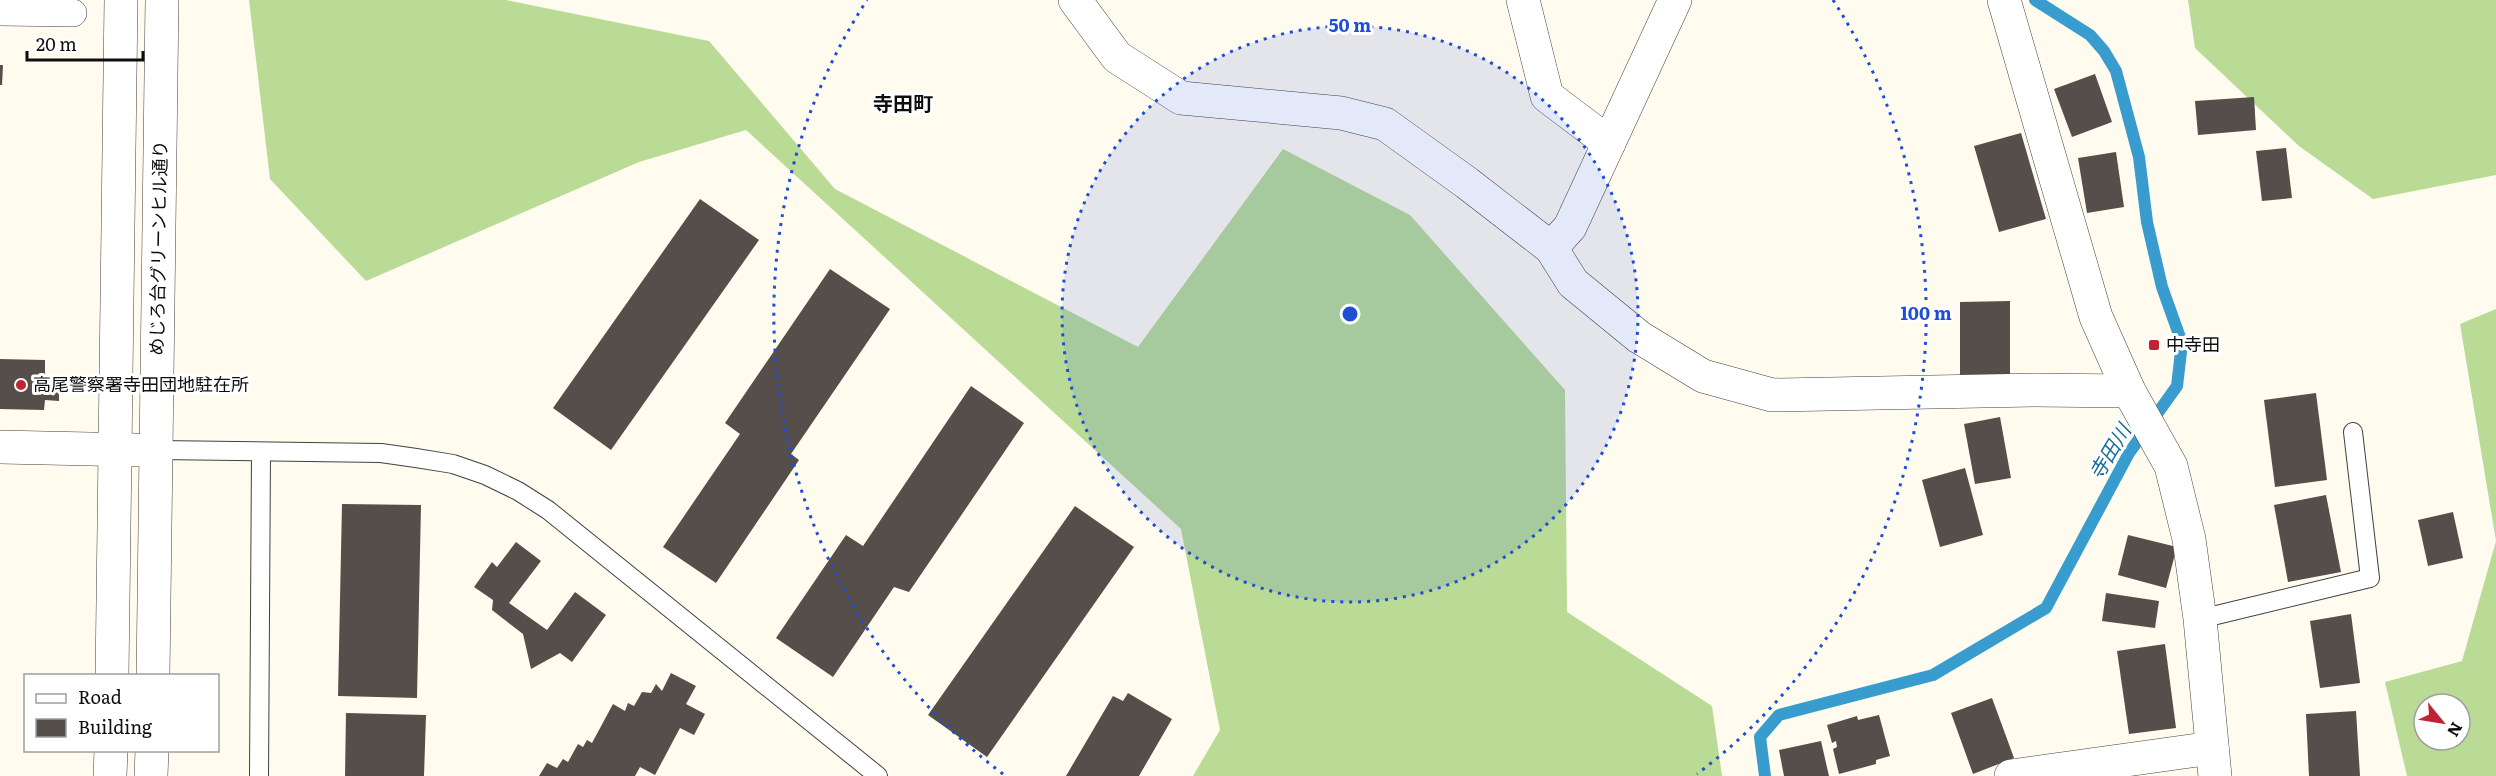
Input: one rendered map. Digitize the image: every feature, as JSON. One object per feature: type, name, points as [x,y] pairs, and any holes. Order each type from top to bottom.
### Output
[{"type":"street","points":[[112,674],[121,0]]},
{"type":"street","name":"めじろ台グリーンヒル通り","points":[[153,674],[158,450],[162,0]]},
{"type":"street","points":[[1075,0],[1117,57],[1181,98],[1341,113],[1385,124],[1467,183],[1551,248],[1573,283],[1639,337],[1703,376],[1772,394],[2034,390],[2136,403]]},
{"type":"street","points":[[1523,0],[1547,96],[1609,143]]},
{"type":"street","points":[[1551,248],[1570,227],[1675,0]]},
{"type":"street","points":[[2004,0],[2096,317],[2136,403],[2171,466],[2179,495],[2200,619],[2213,762],[2011,776]]},
{"type":"street","points":[[0,12],[73,13]]},
{"type":"street","points":[[0,447],[158,450]]},
{"type":"street","points":[[110,776],[111,752]]},
{"type":"street","points":[[151,776],[152,752]]},
{"type":"lane","points":[[2200,619],[2370,578],[2353,432]]},
{"type":"lane","points":[[158,450],[381,453],[453,464],[485,475],[518,491],[548,510],[878,776]]},
{"type":"lane","points":[[259,776],[261,452]]},
{"type":"green space","points":[[249,0],[506,0],[709,41],[835,189],[1138,347],[1283,149],[1410,215],[1565,390],[1567,612],[1712,706],[1722,776],[1193,776],[1220,730],[1181,529],[746,130],[639,162],[366,281],[270,179]]},
{"type":"green space","points":[[2188,0],[2496,0],[2496,175],[2373,199],[2299,146],[2195,48]]},
{"type":"green space","points":[[2496,309],[2496,541],[2460,324]]},
{"type":"green space","points":[[2496,541],[2496,776],[2407,776],[2385,682],[2462,661]]},
{"type":"building","points":[[0,65],[3,65],[2,85],[0,85]]},
{"type":"building","points":[[2095,74],[2112,122],[2072,137],[2054,89]]},
{"type":"building","points":[[2254,97],[2256,130],[2198,135],[2195,101]]},
{"type":"building","points":[[2021,133],[2046,219],[1999,232],[1974,146]]},
{"type":"building","points":[[2286,148],[2292,198],[2262,201],[2256,151]]},
{"type":"building","points":[[2116,152],[2124,207],[2087,213],[2078,158]]},
{"type":"building","points":[[700,199],[759,240],[611,450],[553,408]]},
{"type":"building","points":[[830,269],[890,309],[791,454],[799,460],[716,583],[663,547],[740,434],[725,423]]},
{"type":"building","points":[[2010,301],[2010,378],[1960,378],[1960,302]]},
{"type":"building","points":[[0,359],[45,360],[45,377],[59,377],[59,401],[45,400],[44,410],[0,409]]},
{"type":"building","points":[[971,386],[1024,423],[909,592],[894,587],[833,677],[776,638],[846,535],[863,546]]},
{"type":"building","points":[[2316,393],[2327,480],[2275,487],[2264,400]]},
{"type":"building","points":[[2000,417],[2011,478],[1975,484],[1964,424]]},
{"type":"building","points":[[1965,468],[1983,535],[1940,547],[1922,480]]},
{"type":"building","points":[[2326,495],[2341,572],[2288,582],[2274,505]]},
{"type":"building","points":[[342,504],[421,505],[417,698],[338,696]]},
{"type":"building","points":[[1075,506],[1134,547],[987,757],[928,715]]},
{"type":"building","points":[[2453,512],[2463,558],[2428,566],[2418,520]]},
{"type":"building","points":[[2128,535],[2177,547],[2166,588],[2118,575]]},
{"type":"building","points":[[516,542],[541,561],[509,603],[547,630],[575,592],[606,615],[572,662],[560,653],[531,669],[523,634],[492,610],[493,600],[474,587],[492,562],[497,567]]},
{"type":"building","points":[[2106,593],[2159,601],[2155,628],[2102,621]]},
{"type":"building","points":[[2351,614],[2360,683],[2320,688],[2310,621]]},
{"type":"building","points":[[2165,644],[2176,728],[2129,734],[2117,651]]},
{"type":"building","points":[[671,673],[696,686],[686,704],[705,714],[694,735],[680,728],[655,775],[640,767],[635,776],[539,776],[547,763],[557,768],[563,759],[568,762],[578,744],[583,747],[587,740],[592,743],[613,704],[625,711],[628,703],[634,706],[642,692],[651,693],[656,684],[662,691]]},
{"type":"building","points":[[1128,693],[1172,719],[1139,776],[1066,776],[1113,696],[1123,701]]},
{"type":"building","points":[[1992,698],[2014,758],[1973,774],[1951,713]]},
{"type":"building","points":[[2356,711],[2360,776],[2309,776],[2306,714]]},
{"type":"building","points":[[346,713],[426,715],[424,776],[345,776]]},
{"type":"building","points":[[1879,715],[1890,756],[1876,760],[1876,764],[1839,774],[1833,749],[1837,747],[1836,741],[1832,743],[1827,725],[1857,716],[1858,720]]},
{"type":"building","points":[[1821,741],[1829,776],[1784,776],[1779,750]]},
{"type":"waterway","name":"寺田川","points":[[1765,776],[1760,737],[1779,715],[1933,675],[2046,608],[2129,453],[2177,386],[2182,343],[2162,287],[2147,222],[2139,157],[2116,71],[2104,51],[2090,35],[2035,0]]},
{"type":"place","name":"中寺田","points":[[2154,345]]},
{"type":"place","name":"高尾警察署寺田団地駐在所","points":[[21,385]]},
{"type":"district","name":"寺田町","points":[[903,104]]}]
